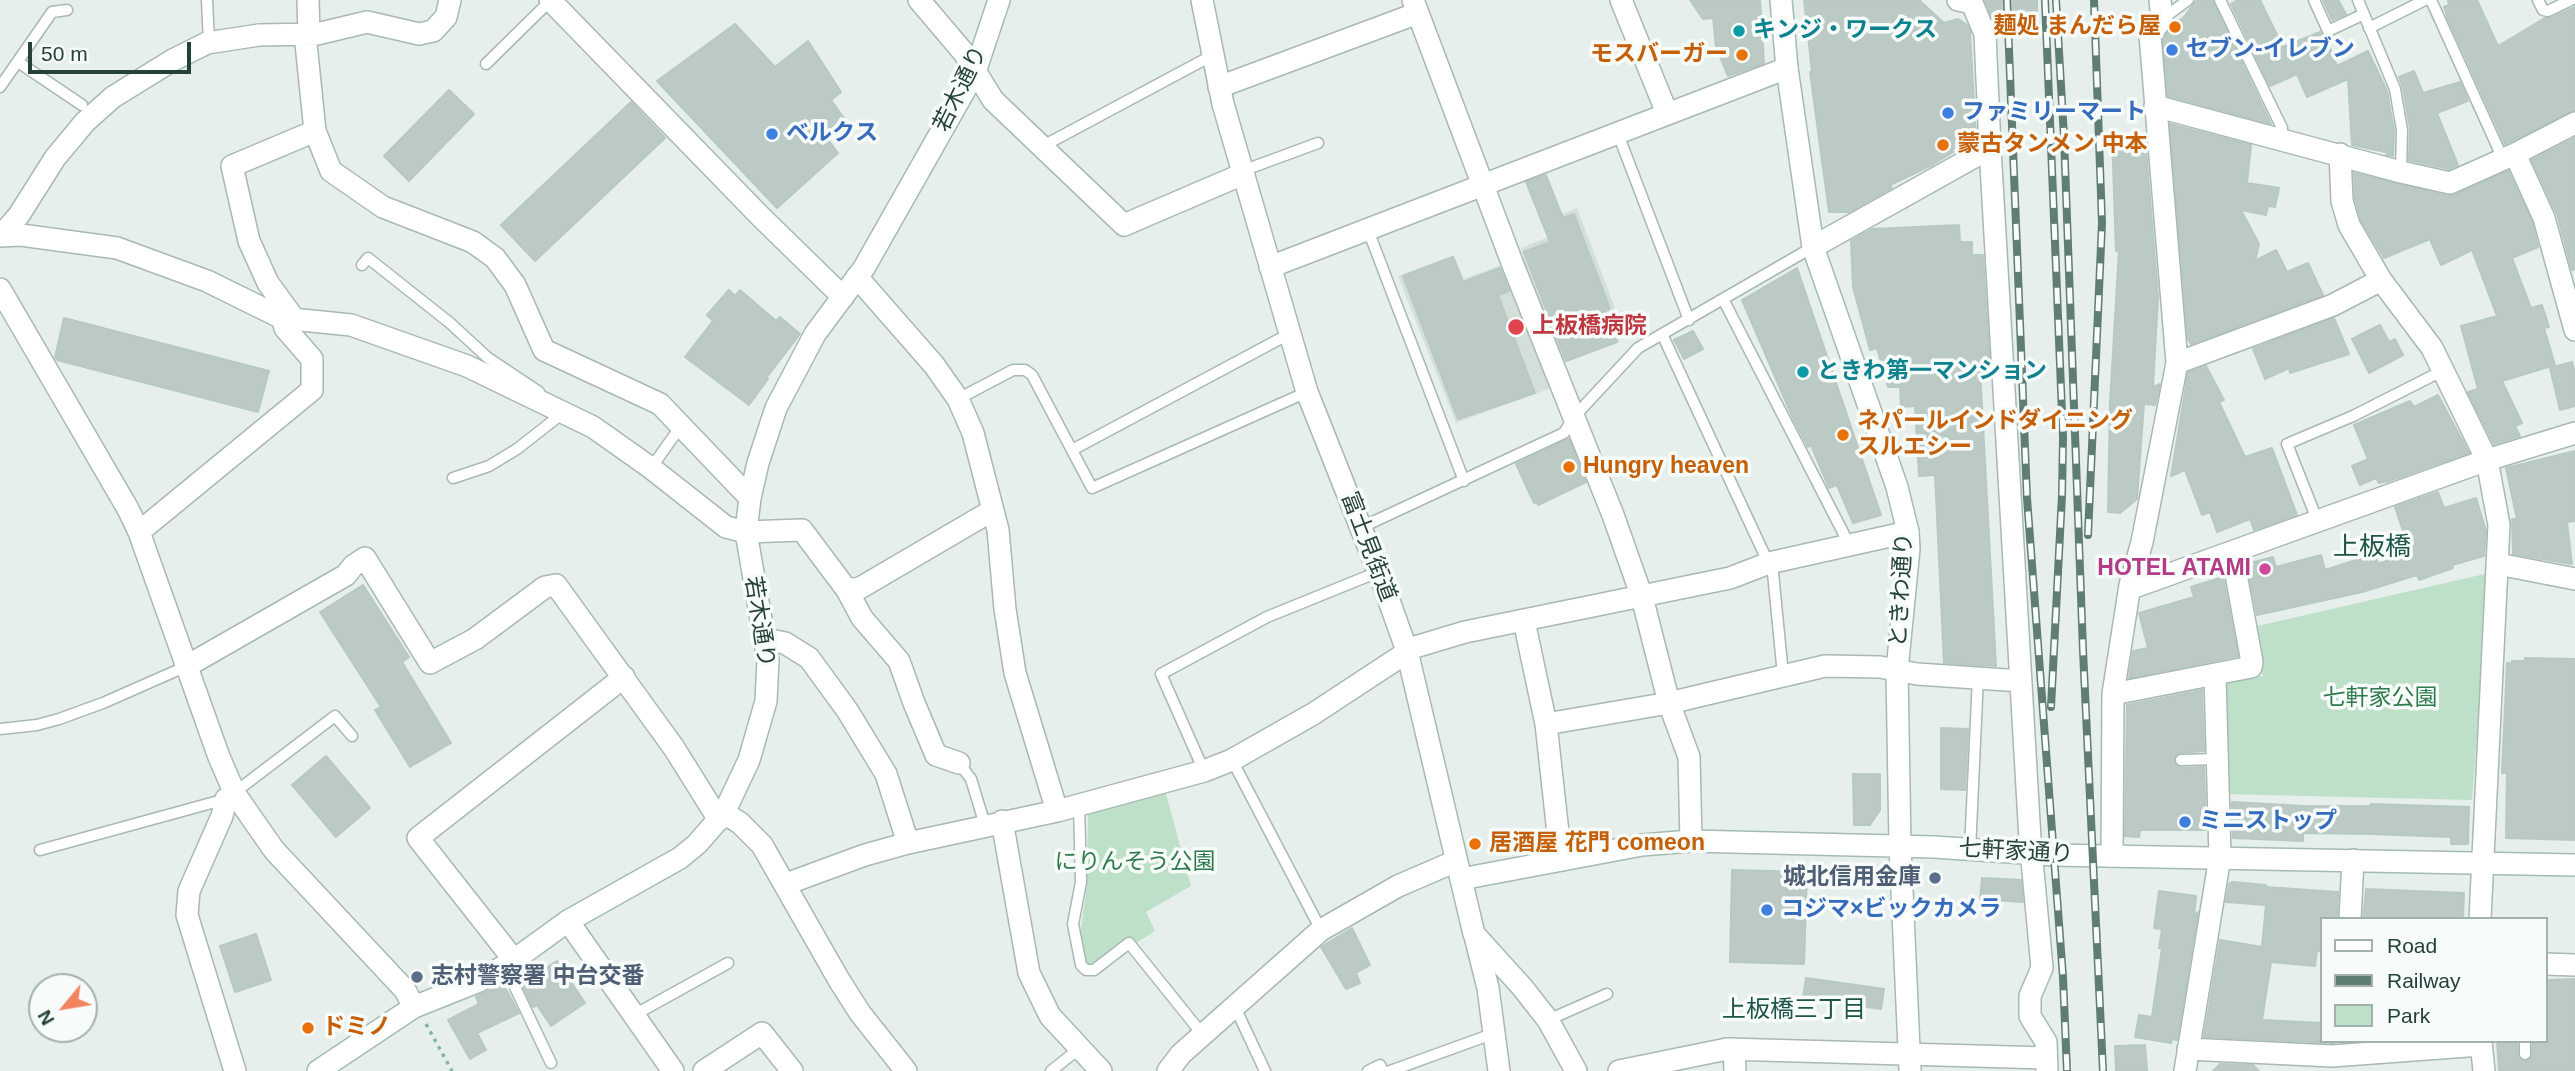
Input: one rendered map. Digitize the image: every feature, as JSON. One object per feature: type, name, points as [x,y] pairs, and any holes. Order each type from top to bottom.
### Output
[{"type":"street","points":[[308,0],[307,34],[315,131],[331,171],[383,207],[473,242],[495,258],[515,285],[544,350],[660,404],[750,498]]},
{"type":"street","points":[[550,0],[760,216],[843,297]]},
{"type":"street","points":[[919,0],[964,53],[993,100],[1124,225],[1242,172]]},
{"type":"street","name":"若木通り","points":[[318,1071],[414,1007],[479,981],[568,921],[680,858],[722,816],[745,771],[762,720],[768,681],[765,639],[746,532],[758,463],[776,408],[815,334],[857,276],[975,72],[999,0]]},
{"type":"street","name":"富士見街道","points":[[1202,0],[1219,87],[1307,392],[1407,651],[1474,934],[1548,1020],[1576,1071]]},
{"type":"street","points":[[1621,0],[1667,113]]},
{"type":"street","name":"ときわ通り","points":[[1781,0],[1787,68],[1813,247],[1897,487],[1908,532],[1909,549],[1897,670],[1900,846],[1909,1062]]},
{"type":"street","points":[[1619,1071],[1734,1049],[1909,1062],[2047,1064],[2046,1042],[2030,1016],[2030,996],[2042,968],[2031,854],[1985,34],[1972,3],[1958,0]]},
{"type":"street","points":[[0,236],[19,215],[88,111],[173,60],[209,43],[259,35],[307,34],[367,22],[419,34],[433,31],[446,17],[446,3]]},
{"type":"street","points":[[1219,87],[1415,7],[1613,515],[1642,597],[1669,704],[1689,757],[1691,841]]},
{"type":"street","points":[[2112,856],[2113,694],[2130,585],[2142,541],[2177,363],[2150,35],[2161,10]]},
{"type":"street","points":[[1270,267],[1787,68]]},
{"type":"street","points":[[2155,106],[2450,183],[2575,123]]},
{"type":"street","points":[[289,319],[268,283],[249,241],[232,166],[315,131]]},
{"type":"street","points":[[1813,247],[1990,148]]},
{"type":"street","points":[[2340,154],[2342,201],[2349,225],[2381,280],[2431,348],[2487,460],[2499,525],[2480,917]]},
{"type":"street","points":[[2509,156],[2544,218],[2571,298],[2575,330]]},
{"type":"street","points":[[0,236],[20,234],[117,248],[207,281],[289,319],[351,325],[379,333],[467,366],[593,427],[726,527],[746,532],[802,530],[847,590],[862,618],[899,661],[936,755],[959,763]]},
{"type":"street","points":[[857,276],[934,365],[958,399],[973,433],[998,530],[1005,610],[1016,673],[1057,811]]},
{"type":"street","points":[[2177,363],[2333,305],[2381,280]]},
{"type":"street","points":[[0,289],[139,532],[219,757],[230,797],[274,850],[405,990],[414,1007]]},
{"type":"street","points":[[139,532],[312,390],[312,359],[285,328],[289,319]]},
{"type":"street","points":[[2130,585],[2137,586],[2487,460],[2575,433]]},
{"type":"street","points":[[847,590],[860,588],[993,510]]},
{"type":"street","points":[[786,884],[865,855],[908,843],[1057,811],[1204,771],[1231,760],[1313,714],[1407,651],[1465,632],[1730,578],[1769,563],[1908,532]]},
{"type":"street","points":[[2113,694],[2247,669],[2252,662],[2232,552]]},
{"type":"street","points":[[187,666],[346,575],[365,558],[430,663],[474,639],[545,587],[556,586],[722,816],[740,823],[762,845],[860,1013],[906,1071]]},
{"type":"street","points":[[2498,564],[2575,579]]},
{"type":"street","points":[[1524,621],[1546,724],[1561,860]]},
{"type":"street","points":[[765,639],[785,643],[809,658],[847,710],[886,774],[908,843]]},
{"type":"street","points":[[1546,724],[1669,704],[1825,666],[1880,667],[1916,674],[2021,681]]},
{"type":"street","points":[[2185,1071],[2220,857],[2215,675]]},
{"type":"street","points":[[509,963],[418,838],[624,677]]},
{"type":"street","points":[[230,797],[190,891],[187,915],[234,1071]]},
{"type":"street","points":[[993,823],[1029,974],[1050,1016],[1101,1071]]},
{"type":"street","name":"七軒家通り","points":[[1168,1071],[1181,1054],[1321,930],[1398,886],[1458,870],[1561,860],[1642,845],[1691,841],[1900,846],[2031,854],[2575,865]]},
{"type":"street","points":[[2350,917],[2353,860]]},
{"type":"street","points":[[568,921],[673,1071]]},
{"type":"street","points":[[1474,934],[1488,988],[1499,1071]]},
{"type":"street","points":[[2547,964],[2575,965]]},
{"type":"street","points":[[704,1071],[761,1033],[792,1071]]},
{"type":"street","points":[[2188,1049],[2344,1056],[2481,1043],[2484,1071]]},
{"type":"street","points":[[1734,1049],[1735,1071]]},
{"type":"lane","points":[[207,0],[209,43]]},
{"type":"lane","points":[[486,64],[550,0]]},
{"type":"lane","points":[[2161,10],[2188,0]]},
{"type":"lane","points":[[2220,0],[2282,128],[2281,138]]},
{"type":"lane","points":[[2314,0],[2328,31],[2364,14]]},
{"type":"lane","points":[[2358,0],[2395,89],[2402,130],[2400,172]]},
{"type":"lane","points":[[2369,28],[2425,0]]},
{"type":"lane","points":[[2431,0],[2509,156]]},
{"type":"lane","points":[[2538,0],[2543,10],[2548,11],[2571,0]]},
{"type":"lane","points":[[0,87],[52,12],[67,10]]},
{"type":"lane","points":[[1043,146],[1213,55]]},
{"type":"lane","points":[[18,62],[88,111]]},
{"type":"lane","points":[[1618,134],[1689,320]]},
{"type":"lane","points":[[1242,172],[1318,144]]},
{"type":"lane","points":[[1368,230],[1464,481]]},
{"type":"lane","points":[[1360,528],[1564,433],[1573,418],[1639,348],[1813,247]]},
{"type":"lane","points":[[362,265],[368,258],[450,323],[488,358],[538,390],[554,408],[517,449],[488,466],[453,478]]},
{"type":"lane","points":[[1723,299],[1849,544]]},
{"type":"lane","points":[[1072,450],[1289,334]]},
{"type":"lane","points":[[1662,334],[1773,573],[1783,675]]},
{"type":"lane","points":[[958,399],[1013,370],[1024,370],[1032,375],[1092,488],[1307,392]]},
{"type":"lane","points":[[2318,522],[2287,444],[2353,416],[2442,371]]},
{"type":"lane","points":[[651,468],[681,426]]},
{"type":"lane","points":[[1204,771],[1161,674],[1267,617],[1378,572]]},
{"type":"lane","points":[[0,730],[59,719],[187,666]]},
{"type":"lane","points":[[1970,850],[1979,677]]},
{"type":"lane","points":[[40,850],[230,797],[335,716],[352,736]]},
{"type":"lane","points":[[2181,760],[2217,759]]},
{"type":"lane","points":[[1231,760],[1321,930]]},
{"type":"lane","points":[[959,763],[971,779],[993,823]]},
{"type":"lane","points":[[1079,804],[1081,882],[1073,924],[1081,965],[1086,970],[1094,970],[1129,943],[1203,1035]]},
{"type":"lane","points":[[509,963],[551,1063]]},
{"type":"lane","points":[[634,1015],[728,963]]},
{"type":"lane","points":[[1548,1020],[1607,994]]},
{"type":"lane","points":[[1235,1007],[1265,1071]]},
{"type":"lane","points":[[1390,1071],[1495,1033]]},
{"type":"lane","points":[[2525,1043],[2525,1054]]},
{"type":"lane","points":[[1051,1071],[1080,1048]]},
{"type":"lane","points":[[1368,1071],[1380,1065],[1383,1071]]},
{"type":"path","points":[[429,1028],[452,1071]]},
{"type":"shaded area","name":"上板橋病院","points":[[1577,208],[1615,308],[1609,312],[1620,342],[1545,369],[1551,388],[1456,423],[1398,276],[1454,255],[1464,279],[1523,257],[1521,248],[1551,236],[1545,221]]},
{"type":"green space","name":"七軒家公園","points":[[2489,573],[2472,800],[2223,794],[2218,678],[2263,676],[2253,627]]},
{"type":"green space","name":"にりんそう公園","points":[[1165,790],[1191,886],[1146,912],[1155,931],[1136,943],[1130,937],[1093,965],[1086,963],[1082,953],[1081,929],[1087,886],[1088,811]]},
{"type":"building","points":[[1690,0],[1760,0],[1764,63],[1728,76],[1716,47],[1713,18],[1703,19]]},
{"type":"building","points":[[1804,0],[1919,0],[1944,23],[1958,19],[1967,25],[1970,31],[1976,138],[1932,165],[1890,185],[1892,188],[1849,212],[1829,212],[1810,72]]},
{"type":"building","points":[[1985,0],[2037,0],[2037,13],[1992,17]]},
{"type":"building","points":[[2197,0],[2212,0],[2271,124],[2168,96],[2163,39],[2173,24],[2183,18]]},
{"type":"building","points":[[2238,0],[2260,0],[2283,47],[2320,32],[2326,38],[2337,66],[2368,51],[2387,91],[2394,131],[2393,156],[2386,155],[2390,153],[2352,145],[2348,79],[2307,97],[2297,74],[2270,86],[2231,4]]},
{"type":"building","points":[[2323,0],[2338,0],[2346,14],[2332,20]]},
{"type":"building","points":[[2448,0],[2477,0],[2498,46],[2545,18],[2575,7],[2575,110],[2505,144],[2448,19],[2444,7],[2449,5]]},
{"type":"building","points":[[735,24],[775,67],[808,41],[841,92],[831,100],[846,121],[826,137],[838,153],[777,208],[657,81]]},
{"type":"building","points":[[2414,71],[2423,93],[2460,82],[2468,101],[2437,113],[2458,165],[2449,169],[2409,160],[2410,129],[2399,77]]},
{"type":"building","points":[[449,90],[474,114],[409,181],[384,156]]},
{"type":"building","points":[[631,102],[665,138],[535,261],[501,225]]},
{"type":"building","points":[[2170,124],[2251,145],[2247,183],[2279,188],[2275,207],[2268,206],[2266,215],[2241,210],[2259,244],[2255,261],[2276,250],[2287,272],[2308,263],[2323,295],[2191,344],[2188,339]]},
{"type":"building","points":[[2145,136],[2158,297],[2153,387],[2160,384],[2155,405],[2144,404],[2137,499],[2120,513],[2108,512],[2110,402],[2119,250],[2116,251],[2112,137]]},
{"type":"building","points":[[2575,138],[2575,269],[2572,270],[2557,214],[2532,160]]},
{"type":"building","points":[[2508,171],[2532,222],[2538,247],[2512,258],[2531,308],[2542,305],[2549,327],[2544,328],[2555,365],[2502,381],[2522,423],[2515,426],[2520,436],[2494,444],[2468,392],[2478,389],[2461,326],[2497,316],[2472,250],[2441,265],[2430,239],[2384,258],[2361,220],[2355,199],[2354,173],[2448,196]]},
{"type":"building","points":[[1546,175],[1563,218],[1574,214],[1610,309],[1605,310],[1617,342],[1566,361],[1524,252],[1550,242],[1526,182]]},
{"type":"building","points":[[1959,225],[1960,242],[1972,242],[1972,255],[1983,255],[1990,368],[1980,369],[1996,666],[1944,663],[1935,475],[1919,476],[1915,406],[1901,407],[1900,387],[1888,387],[1877,348],[1870,350],[1853,287],[1851,241],[1872,229]]},
{"type":"building","points":[[1453,257],[1463,282],[1500,268],[1509,291],[1498,295],[1535,393],[1458,419],[1403,276]]},
{"type":"building","name":"ときわ第一マンション","points":[[1797,268],[1881,515],[1853,523],[1837,485],[1829,488],[1811,445],[1808,447],[1792,416],[1742,300]]},
{"type":"building","points":[[729,290],[735,296],[740,290],[776,321],[780,317],[800,334],[749,405],[685,357],[713,321],[707,315]]},
{"type":"building","points":[[64,318],[269,371],[258,412],[57,360],[55,357]]},
{"type":"building","points":[[2334,318],[2349,354],[2290,373],[2289,368],[2265,379],[2253,349]]},
{"type":"building","points":[[2380,325],[2389,342],[2395,339],[2403,355],[2369,373],[2352,339]]},
{"type":"building","points":[[1693,331],[1703,349],[1684,359],[1674,340]]},
{"type":"building","points":[[2572,362],[2575,373],[2575,406],[2560,410],[2550,368]]},
{"type":"building","points":[[2206,366],[2224,400],[2219,402],[2245,457],[2272,448],[2297,515],[2254,530],[2250,519],[2217,532],[2210,512],[2202,515],[2185,470],[2171,476],[2188,373]]},
{"type":"building","points":[[2438,395],[2469,453],[2386,482],[2379,483],[2376,478],[2360,485],[2352,466],[2368,459],[2354,425],[2410,401],[2414,407]]},
{"type":"building","points":[[1569,439],[1586,482],[1538,505],[1537,502],[1534,503],[1516,464]]},
{"type":"building","points":[[2575,451],[2575,521],[2567,522],[2572,564],[2513,554],[2512,519],[2517,519],[2506,468]]},
{"type":"building","points":[[2438,492],[2444,508],[2476,498],[2486,531],[2484,556],[2452,565],[2453,568],[2419,580],[2417,575],[2362,592],[2257,615],[2248,568],[2255,566],[2254,562],[2273,557],[2276,567],[2321,555],[2325,570],[2375,554],[2378,564],[2410,552],[2395,507]]},
{"type":"building","points":[[2223,577],[2238,656],[2129,678],[2133,651],[2148,648],[2139,613],[2194,597],[2191,587]]},
{"type":"building","points":[[363,585],[409,657],[402,662],[451,743],[410,767],[375,710],[381,707],[320,612]]},
{"type":"building","points":[[2525,658],[2575,659],[2575,840],[2506,838],[2507,773],[2502,773],[2507,663],[2525,661]]},
{"type":"building","points":[[2202,690],[2204,751],[2178,753],[2173,761],[2181,768],[2204,767],[2206,830],[2140,830],[2139,837],[2125,836],[2127,705]]},
{"type":"building","points":[[1941,728],[1968,729],[1965,790],[1941,789]]},
{"type":"building","points":[[326,756],[370,808],[336,837],[292,785]]},
{"type":"building","points":[[1853,774],[1880,774],[1880,810],[1870,825],[1854,825]]},
{"type":"building","points":[[2232,802],[2304,806],[2371,804],[2469,807],[2468,844],[2451,844],[2451,837],[2371,834],[2303,833],[2303,841],[2233,838]]},
{"type":"building","points":[[1732,870],[1807,872],[1804,964],[1730,962]]},
{"type":"building","points":[[1982,878],[2021,880],[2023,902],[1980,899]]},
{"type":"building","points":[[2232,882],[2338,892],[2337,917],[2320,917],[2320,951],[2317,950],[2315,966],[2271,962],[2262,1020],[2320,1023],[2320,1042],[2204,1037],[2220,940],[2262,947],[2266,905],[2226,902],[2229,884]]},
{"type":"building","points":[[2366,889],[2464,893],[2463,917],[2363,917]]},
{"type":"building","points":[[2159,891],[2196,896],[2194,916],[2198,912],[2177,1040],[2172,1039],[2171,1043],[2135,1037],[2139,1015],[2152,1017],[2162,948],[2159,948],[2162,929],[2154,928]]},
{"type":"building","points":[[1352,928],[1370,965],[1356,973],[1360,983],[1346,989],[1321,947]]},
{"type":"building","points":[[256,934],[271,980],[235,992],[220,946]]},
{"type":"building","points":[[557,961],[585,1003],[551,1026],[537,1005],[533,1007],[522,984]]},
{"type":"building","points":[[1806,978],[1884,989],[1881,1009],[1803,998]]},
{"type":"building","points":[[2575,979],[2575,1071],[2499,1071],[2497,1043],[2517,1043],[2518,1057],[2524,1062],[2532,1057],[2533,1043],[2547,1043],[2547,980]]},
{"type":"building","points":[[503,984],[519,1013],[477,1033],[486,1050],[470,1059],[448,1020],[479,1004],[476,997]]},
{"type":"building","points":[[2145,1045],[2147,1071],[2116,1071],[2115,1046]]},
{"type":"building","points":[[2220,1064],[2253,1065],[2259,1071],[2213,1071]]},
{"type":"railway","points":[[2007,0],[2027,498],[2063,977],[2067,1071]]},
{"type":"railway","points":[[2045,0],[2063,437],[2051,707]]},
{"type":"railway","points":[[2056,0],[2103,1071]]},
{"type":"railway","points":[[2088,535],[2102,223],[2094,0]]},
{"type":"place","name":"麺処 まんだら屋","points":[[2175,27]]},
{"type":"place","name":"キンジ・ワークス","points":[[1739,31]]},
{"type":"place","name":"セブン-イレブン","points":[[2172,50]]},
{"type":"place","name":"モスバーガー","points":[[1742,55]]},
{"type":"place","name":"ファミリーマート","points":[[1948,113]]},
{"type":"place","name":"ベルクス","points":[[772,134]]},
{"type":"place","name":"蒙古タンメン 中本","points":[[1943,145]]},
{"type":"place","name":"上板橋病院","points":[[1516,327]]},
{"type":"place","name":"ときわ第一マンション","points":[[1803,372]]},
{"type":"place","name":"ネパールインドダイニング スルエシー","points":[[1843,435]]},
{"type":"place","name":"Hungry heaven","points":[[1569,467]]},
{"type":"place","name":"HOTEL ATAMI","points":[[2265,569]]},
{"type":"place","name":"ミニストップ","points":[[2185,822]]},
{"type":"place","name":"居酒屋 花門 comeon","points":[[1475,844]]},
{"type":"place","name":"城北信用金庫","points":[[1935,878]]},
{"type":"place","name":"コジマ×ビックカメラ","points":[[1767,910]]},
{"type":"place","name":"志村警察署 中台交番","points":[[417,977]]},
{"type":"place","name":"ドミノ","points":[[308,1028]]},
{"type":"district","name":"上板橋","points":[[2372,548]]},
{"type":"district","name":"上板橋三丁目","points":[[1794,1010]]}]
